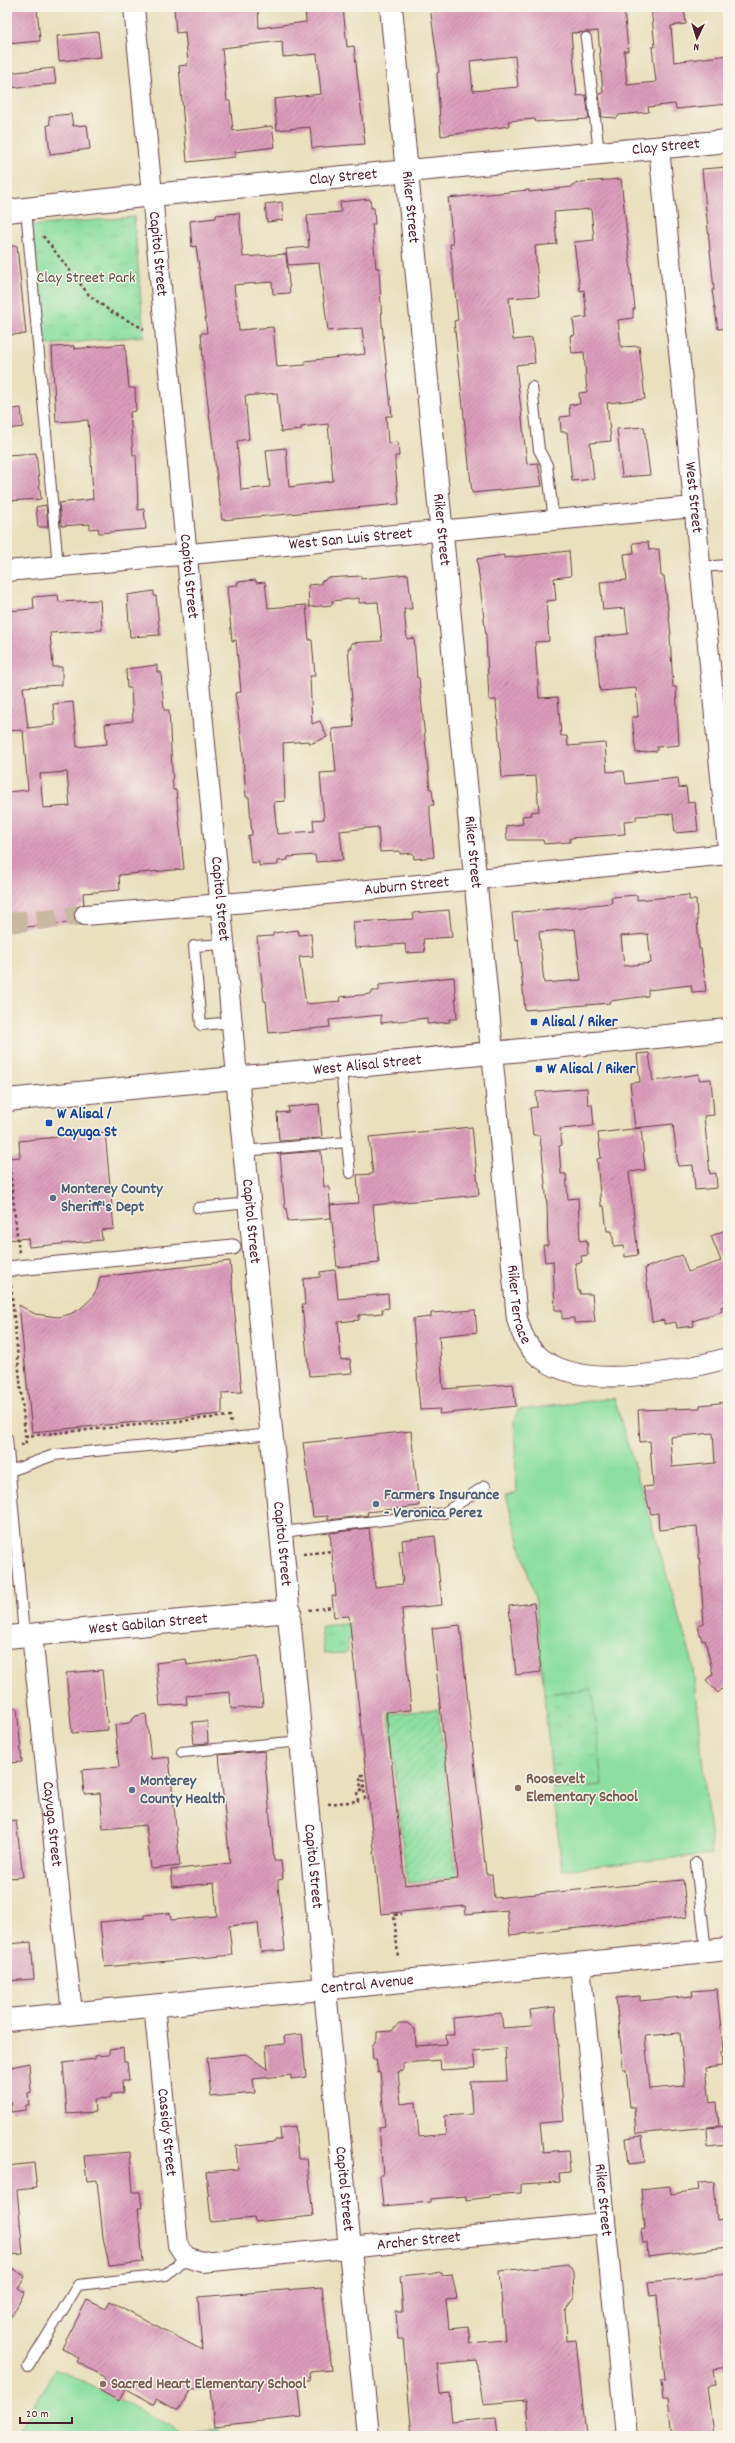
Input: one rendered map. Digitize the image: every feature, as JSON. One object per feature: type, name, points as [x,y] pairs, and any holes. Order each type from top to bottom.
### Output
[{"type":"street","name":"Capitol Street","points":[[134,7],[186,556],[282,1532],[299,1610],[302,1741],[324,1989],[368,2436]]},
{"type":"street","name":"Riker Street","points":[[391,7],[474,880],[492,1052]]},
{"type":"street","name":"Clay Street","points":[[17,210],[152,195],[728,142]]},
{"type":"street","name":"West Street","points":[[659,148],[728,848]]},
{"type":"street","name":"West San Luis Street","points":[[7,571],[186,556],[694,507]]},
{"type":"street","name":"Auburn Street","points":[[85,915],[474,880],[728,854]]},
{"type":"street","name":"West Alisal Street","points":[[7,1100],[237,1076],[728,1030]]},
{"type":"street","name":"Riker Terrace","points":[[492,1052],[517,1318],[528,1344],[535,1354],[559,1369],[589,1376],[606,1377],[673,1370],[728,1358]]},
{"type":"street","points":[[12,1268],[233,1247]]},
{"type":"street","name":"West Gabilan Street","points":[[21,1636],[299,1610]]},
{"type":"street","name":"Cayuga Street","points":[[21,1636],[72,2013]]},
{"type":"street","name":"Central Avenue","points":[[7,2020],[728,1949]]},
{"type":"street","name":"Riker Street","points":[[580,1964],[626,2436]]},
{"type":"street","name":"Cassidy Street","points":[[154,2005],[178,2245],[186,2257]]},
{"type":"street","name":"Archer Street","points":[[186,2257],[202,2262],[605,2223]]},
{"type":"lane","points":[[586,38],[599,153]]},
{"type":"lane","points":[[17,210],[58,567]]},
{"type":"lane","points":[[532,387],[539,450],[546,465],[554,521]]},
{"type":"lane","points":[[700,567],[728,565]]},
{"type":"lane","points":[[224,944],[194,946],[200,1025],[232,1022]]},
{"type":"lane","points":[[341,1067],[346,1134]]},
{"type":"lane","points":[[244,1151],[347,1142],[350,1173]]},
{"type":"lane","points":[[198,1208],[249,1203]]},
{"type":"lane","points":[[10,1471],[54,1455],[272,1434]]},
{"type":"lane","points":[[7,1438],[21,1636]]},
{"type":"lane","points":[[282,1532],[444,1513],[485,1486]]},
{"type":"lane","points":[[182,1752],[302,1741]]},
{"type":"lane","points":[[696,1863],[706,1951]]},
{"type":"lane","points":[[28,2366],[78,2285],[166,2275],[186,2257]]},
{"type":"path","points":[[39,232],[89,295],[110,311],[144,330]]},
{"type":"path","points":[[7,1142],[12,1268],[26,1444]]},
{"type":"path","points":[[25,1436],[230,1416],[231,1429],[237,1429]]},
{"type":"path","points":[[303,1554],[332,1551]]},
{"type":"path","points":[[299,1610],[333,1607]]},
{"type":"path","points":[[328,1804],[367,1799],[363,1775],[360,1775],[361,1792],[356,1792],[358,1800]]},
{"type":"path","points":[[398,1956],[394,1915],[402,1914]]},
{"type":"green space","name":"Clay Street Park","points":[[134,217],[144,336],[38,346],[28,226]]},
{"type":"green space","points":[[614,1398],[692,1660],[712,1854],[562,1870],[553,1789],[601,1785],[592,1689],[544,1694],[536,1603],[506,1495],[517,1492],[514,1422],[518,1410]]},
{"type":"green space","points":[[352,1623],[352,1638],[347,1641],[348,1650],[345,1653],[324,1654],[321,1626]]},
{"type":"green space","points":[[592,1689],[602,1785],[553,1789],[544,1694]]},
{"type":"green space","points":[[438,1709],[456,1877],[407,1883],[389,1714]]},
{"type":"green space","points":[[55,2368],[172,2426],[180,2436],[20,2436],[19,2432]]},
{"type":"green space","points":[[219,2430],[221,2436],[195,2436],[198,2432]]},
{"type":"building","points":[[7,7],[37,7],[40,41],[7,44]]},
{"type":"building","points":[[174,7],[258,7],[259,28],[306,22],[305,7],[343,7],[347,47],[354,46],[365,144],[312,148],[310,127],[277,130],[274,99],[321,94],[317,54],[283,57],[282,41],[222,48],[227,101],[230,101],[233,131],[272,126],[275,147],[235,152],[235,157],[187,162],[179,66],[187,65],[188,62],[185,32],[176,33]]},
{"type":"building","points":[[430,7],[624,7],[628,51],[624,51],[627,85],[656,82],[652,47],[655,47],[651,7],[684,7],[686,24],[671,26],[674,62],[728,55],[728,104],[676,109],[675,104],[648,107],[649,112],[619,115],[617,118],[602,117],[599,94],[603,93],[598,31],[571,33],[577,96],[586,95],[589,119],[536,122],[535,119],[508,121],[509,126],[441,136],[437,73],[439,72]],"holes":[[[515,56],[518,87],[473,91],[470,61]]]},
{"type":"building","points":[[98,32],[101,57],[59,61],[57,36]]},
{"type":"building","points":[[54,68],[56,84],[7,88],[7,73]]},
{"type":"building","points":[[71,114],[73,126],[87,125],[90,149],[50,154],[47,125],[50,125],[49,116]]},
{"type":"building","points":[[728,167],[728,328],[718,329],[712,290],[714,290],[702,169]]},
{"type":"building","points":[[621,179],[635,309],[633,309],[633,318],[618,320],[621,347],[639,346],[645,399],[607,403],[611,441],[590,443],[594,479],[572,481],[567,432],[561,432],[560,417],[570,416],[569,405],[580,404],[579,393],[587,392],[584,352],[572,353],[570,336],[575,335],[573,319],[587,317],[584,290],[580,291],[574,242],[594,240],[591,209],[554,212],[557,244],[535,246],[539,296],[509,298],[513,340],[532,338],[535,363],[516,365],[527,464],[538,463],[542,486],[472,493],[454,321],[458,320],[450,244],[453,244],[448,198],[529,190],[529,192],[572,187],[572,185],[582,182]]},
{"type":"building","points":[[370,199],[371,208],[374,208],[375,224],[372,224],[376,268],[379,268],[382,325],[392,416],[386,416],[388,443],[398,442],[399,456],[395,456],[395,464],[399,504],[222,520],[204,372],[201,333],[207,333],[196,246],[192,247],[190,221],[216,218],[216,215],[239,213],[243,257],[286,254],[290,293],[273,294],[272,282],[234,285],[239,330],[273,327],[277,367],[306,365],[305,361],[365,354],[362,328],[328,331],[319,263],[288,265],[286,249],[309,247],[307,215],[341,212],[340,202]],"holes":[[[277,393],[281,432],[301,430],[301,427],[328,424],[333,481],[289,487],[286,448],[266,450],[270,487],[241,490],[237,441],[249,439],[245,396]]]},
{"type":"building","points":[[282,202],[283,220],[267,222],[265,204]]},
{"type":"building","points":[[7,246],[17,246],[26,334],[7,335]]},
{"type":"building","points":[[125,344],[129,388],[135,388],[136,411],[130,412],[133,455],[136,455],[138,510],[144,509],[146,529],[99,533],[98,528],[90,529],[90,524],[61,526],[59,503],[93,499],[91,458],[88,420],[56,422],[52,347],[74,346],[74,349]]},
{"type":"building","points":[[21,408],[23,427],[7,429],[7,410]]},
{"type":"building","points":[[644,427],[650,475],[622,477],[617,429]]},
{"type":"building","points":[[36,453],[41,499],[7,501],[7,455]]},
{"type":"building","points":[[46,505],[48,527],[38,527],[36,507]]},
{"type":"building","points":[[648,542],[649,550],[659,549],[661,576],[664,576],[671,634],[673,687],[676,687],[679,745],[657,747],[657,751],[636,753],[632,717],[638,717],[636,688],[600,691],[595,637],[628,634],[625,608],[603,610],[600,582],[627,580],[624,554],[634,553],[633,543]]},
{"type":"building","points":[[569,551],[571,576],[554,578],[556,600],[546,601],[549,641],[535,642],[539,698],[558,697],[561,736],[567,736],[568,746],[605,743],[607,772],[624,771],[626,784],[678,778],[679,788],[686,787],[688,803],[695,802],[698,831],[675,833],[673,814],[636,816],[636,820],[624,821],[625,834],[570,838],[570,842],[544,844],[543,840],[507,840],[506,826],[523,824],[522,816],[532,815],[531,812],[539,811],[536,776],[502,778],[496,700],[489,700],[486,636],[477,559],[504,555],[504,558]]},
{"type":"building","points":[[408,574],[412,609],[404,609],[407,639],[414,638],[417,678],[419,678],[430,789],[432,789],[434,805],[430,805],[430,814],[434,857],[414,859],[413,853],[400,854],[400,851],[380,852],[378,827],[340,831],[343,860],[316,862],[315,855],[288,857],[288,860],[278,861],[278,865],[259,866],[259,862],[251,863],[248,836],[252,835],[249,797],[246,797],[242,743],[235,693],[241,692],[236,640],[232,641],[227,586],[238,585],[237,582],[256,580],[256,583],[265,582],[268,608],[306,605],[309,640],[312,640],[315,676],[310,676],[312,724],[320,721],[327,737],[310,744],[309,741],[283,743],[285,801],[274,802],[277,834],[314,831],[313,820],[324,819],[320,773],[336,772],[332,729],[354,727],[348,648],[351,648],[351,643],[382,641],[378,602],[359,603],[359,598],[332,601],[332,605],[309,607],[308,585],[321,584],[321,581],[326,580],[326,578],[361,576],[361,579]]},
{"type":"building","points":[[154,591],[154,596],[156,596],[160,635],[130,637],[127,595]]},
{"type":"building","points":[[58,595],[59,602],[100,600],[102,630],[50,633],[53,667],[62,667],[62,685],[23,687],[28,728],[55,725],[53,704],[73,702],[77,747],[107,744],[105,724],[133,721],[131,688],[127,688],[126,669],[157,665],[157,672],[161,672],[164,710],[169,710],[173,790],[176,790],[184,869],[119,875],[120,890],[83,893],[84,904],[74,910],[76,922],[7,929],[7,792],[28,790],[23,730],[7,731],[7,611],[34,609],[33,597]],"holes":[[[67,772],[70,806],[43,808],[40,774]]]},
{"type":"building","points":[[637,895],[637,900],[689,895],[689,900],[696,900],[699,949],[701,949],[706,991],[692,992],[691,985],[648,990],[648,996],[610,1001],[610,1003],[525,1010],[518,939],[515,940],[512,913],[612,903],[611,897]],"holes":[[[575,929],[581,980],[544,983],[539,932]],[[648,934],[651,963],[624,966],[621,936]]]},
{"type":"building","points":[[449,910],[452,937],[423,939],[425,952],[406,953],[405,944],[355,948],[353,922],[414,919],[413,913]]},
{"type":"building","points":[[298,930],[299,935],[311,934],[313,956],[299,957],[306,1004],[341,1001],[340,997],[372,994],[372,991],[379,991],[379,985],[454,977],[457,1019],[449,1019],[450,1022],[427,1024],[427,1018],[381,1023],[381,1015],[329,1020],[330,1027],[269,1033],[257,937],[273,936],[273,933]]},
{"type":"building","points":[[649,1053],[653,1081],[699,1074],[699,1080],[711,1079],[714,1115],[704,1116],[710,1174],[716,1173],[717,1188],[695,1190],[693,1165],[678,1166],[673,1124],[635,1128],[630,1083],[640,1082],[637,1054]]},
{"type":"building","points":[[587,1088],[588,1104],[592,1104],[594,1126],[560,1129],[562,1145],[559,1146],[561,1174],[566,1174],[568,1199],[578,1198],[580,1241],[587,1240],[588,1255],[581,1256],[582,1262],[575,1263],[578,1291],[580,1291],[580,1294],[592,1294],[595,1322],[574,1323],[574,1318],[562,1319],[562,1310],[555,1310],[553,1261],[545,1262],[543,1245],[548,1245],[547,1205],[542,1151],[539,1135],[533,1135],[530,1108],[537,1107],[536,1092]]},
{"type":"building","points":[[319,1104],[322,1138],[279,1141],[277,1113],[289,1112],[288,1107]]},
{"type":"building","points":[[472,1127],[479,1195],[373,1205],[379,1263],[337,1267],[330,1205],[359,1203],[357,1175],[373,1174],[369,1137]]},
{"type":"building","points":[[641,1128],[645,1170],[629,1172],[638,1255],[625,1257],[624,1246],[614,1247],[612,1231],[607,1231],[604,1206],[601,1206],[597,1159],[601,1158],[598,1133]]},
{"type":"building","points":[[105,1132],[114,1229],[101,1230],[102,1240],[29,1247],[28,1238],[7,1240],[7,1158],[20,1157],[19,1141]]},
{"type":"building","points":[[321,1151],[324,1187],[329,1187],[331,1218],[288,1221],[285,1208],[280,1154]]},
{"type":"building","points":[[728,1229],[728,1299],[724,1300],[726,1305],[721,1307],[722,1311],[693,1321],[694,1326],[677,1328],[676,1322],[664,1324],[664,1320],[652,1322],[645,1268],[682,1255],[688,1272],[721,1261],[711,1236]]},
{"type":"building","points":[[230,1261],[242,1392],[222,1393],[222,1414],[32,1432],[19,1305],[35,1314],[58,1317],[70,1314],[80,1309],[91,1299],[97,1289],[100,1277]]},
{"type":"building","points":[[335,1270],[338,1299],[388,1294],[389,1308],[382,1309],[383,1313],[359,1315],[359,1320],[338,1322],[341,1360],[350,1359],[352,1373],[309,1376],[302,1305],[305,1305],[303,1279],[320,1277],[320,1272]]},
{"type":"building","points":[[475,1310],[477,1332],[439,1336],[443,1389],[513,1384],[516,1406],[439,1414],[440,1409],[420,1410],[413,1319],[431,1317],[431,1313]]},
{"type":"building","points":[[728,1402],[728,1683],[718,1693],[706,1680],[713,1674],[705,1640],[702,1641],[698,1625],[704,1623],[697,1526],[659,1530],[658,1513],[651,1514],[643,1487],[653,1486],[650,1441],[640,1442],[638,1410],[700,1408],[700,1405]],"holes":[[[713,1433],[715,1463],[672,1467],[670,1437]]]},
{"type":"building","points":[[411,1431],[419,1506],[367,1512],[368,1515],[328,1520],[328,1516],[313,1517],[303,1443]]},
{"type":"building","points":[[369,1528],[375,1587],[403,1584],[399,1551],[403,1551],[402,1540],[435,1536],[442,1605],[402,1609],[411,1710],[386,1712],[405,1885],[458,1879],[432,1628],[460,1625],[486,1874],[492,1874],[494,1898],[683,1880],[687,1917],[510,1935],[507,1910],[466,1914],[465,1906],[381,1914],[349,1616],[334,1617],[332,1596],[336,1596],[330,1533]]},
{"type":"building","points":[[534,1603],[541,1672],[516,1675],[509,1606]]},
{"type":"building","points":[[258,1656],[263,1706],[231,1709],[230,1692],[186,1696],[187,1704],[160,1706],[156,1663],[186,1659],[187,1665]]},
{"type":"building","points":[[102,1670],[108,1730],[72,1733],[66,1673]]},
{"type":"building","points":[[7,1708],[17,1708],[22,1762],[7,1763]]},
{"type":"building","points":[[146,1714],[151,1759],[169,1757],[180,1866],[151,1869],[146,1825],[103,1829],[100,1793],[84,1794],[82,1770],[119,1767],[115,1725],[129,1723],[136,1716]]},
{"type":"building","points":[[207,1721],[208,1743],[194,1744],[192,1722]]},
{"type":"building","points":[[264,1751],[274,1861],[281,1861],[283,1879],[278,1880],[278,1885],[285,1950],[261,1952],[258,1923],[229,1926],[232,1955],[105,1967],[100,1922],[145,1918],[145,1915],[170,1913],[171,1920],[217,1916],[214,1883],[173,1887],[171,1870],[230,1863],[219,1755]]},
{"type":"building","points":[[16,1820],[23,1877],[7,1878],[7,1821]]},
{"type":"building","points":[[31,1942],[34,1979],[7,1981],[7,1944]]},
{"type":"building","points":[[717,1989],[723,2051],[721,2052],[722,2066],[706,2068],[710,2103],[717,2102],[719,2126],[636,2134],[634,2107],[630,2107],[626,2069],[623,2069],[616,1998],[640,1996],[640,2001],[693,1996],[692,1991]],"holes":[[[680,2033],[685,2086],[650,2089],[645,2036]]]},
{"type":"building","points":[[555,2007],[564,2121],[540,2123],[543,2152],[568,2150],[570,2172],[559,2173],[560,2182],[521,2184],[521,2193],[490,2195],[490,2197],[466,2200],[466,2196],[430,2199],[430,2202],[383,2206],[380,2175],[383,2175],[379,2127],[385,2126],[380,2072],[378,2073],[376,2059],[373,2059],[372,2046],[377,2039],[377,2032],[392,2031],[399,2023],[407,2023],[415,2029],[416,2046],[447,2044],[446,2035],[454,2035],[453,2018],[501,2013],[503,2028],[532,2026],[530,2010]],"holes":[[[505,2048],[507,2081],[470,2082],[472,2114],[445,2116],[446,2134],[419,2137],[416,2102],[401,2104],[398,2072],[403,2071],[403,2063],[440,2060],[441,2070],[475,2068],[473,2051]]]},
{"type":"building","points":[[302,2034],[306,2077],[291,2079],[291,2075],[253,2079],[255,2093],[211,2097],[207,2058],[246,2054],[268,2070],[266,2046],[285,2044],[284,2036]]},
{"type":"building","points":[[123,2048],[124,2061],[127,2061],[129,2081],[122,2081],[123,2093],[111,2094],[111,2098],[94,2099],[95,2112],[67,2114],[63,2063],[95,2059],[95,2056],[109,2055],[109,2050]]},
{"type":"building","points":[[29,2063],[31,2092],[28,2093],[29,2105],[26,2105],[26,2110],[11,2112],[10,2095],[7,2095],[7,2068]]},
{"type":"building","points":[[295,2126],[298,2159],[307,2159],[313,2216],[255,2222],[254,2218],[211,2222],[206,2172],[238,2169],[236,2146],[281,2140],[280,2128]]},
{"type":"building","points":[[728,2126],[728,2145],[708,2147],[707,2128]]},
{"type":"building","points":[[642,2136],[645,2162],[629,2164],[626,2138]]},
{"type":"building","points":[[130,2152],[133,2192],[140,2192],[142,2208],[138,2208],[143,2262],[109,2266],[103,2237],[97,2180],[87,2181],[84,2156]]},
{"type":"building","points":[[34,2163],[37,2188],[17,2190],[23,2254],[7,2255],[7,2166]]},
{"type":"building","points":[[714,2182],[717,2221],[728,2219],[728,2247],[648,2257],[647,2243],[643,2243],[641,2229],[645,2228],[641,2189],[670,2186],[671,2194],[699,2190],[698,2183]]},
{"type":"building","points":[[569,2264],[573,2272],[574,2298],[565,2310],[567,2341],[576,2340],[586,2436],[529,2436],[526,2400],[483,2404],[476,2360],[437,2364],[440,2394],[449,2393],[452,2422],[496,2418],[498,2436],[412,2436],[403,2339],[398,2339],[396,2312],[403,2312],[400,2276],[442,2272],[442,2275],[452,2274],[457,2298],[446,2299],[449,2329],[468,2327],[470,2343],[505,2340],[499,2271]]},
{"type":"building","points":[[7,2266],[25,2276],[18,2288],[25,2292],[7,2325]]},
{"type":"building","points":[[728,2274],[728,2368],[713,2370],[715,2385],[707,2386],[713,2435],[672,2436],[668,2400],[663,2400],[661,2380],[665,2380],[657,2295],[650,2296],[648,2282]]},
{"type":"building","points":[[322,2287],[332,2370],[309,2372],[310,2380],[298,2381],[302,2417],[214,2426],[210,2388],[191,2389],[178,2411],[156,2399],[154,2404],[125,2388],[119,2401],[99,2390],[105,2377],[77,2362],[79,2358],[62,2348],[87,2300],[106,2309],[110,2301],[202,2350],[198,2297]]},
{"type":"tunnel","points":[[7,923],[85,915]]},
{"type":"place","name":"Alisal / Riker","points":[[534,1022]]},
{"type":"place","name":"W Alisal / Riker","points":[[539,1069]]},
{"type":"place","name":"W Alisal / Cayuga St","points":[[49,1123]]},
{"type":"place","name":"Monterey County Sheriff's Dept","points":[[53,1198]]},
{"type":"place","name":"Farmers Insurance - Veronica Perez","points":[[376,1504]]},
{"type":"place","name":"Roosevelt Elementary School","points":[[518,1788]]},
{"type":"place","name":"Monterey County Health","points":[[132,1790]]},
{"type":"place","name":"Sacred Heart Elementary School","points":[[103,2384]]}]
